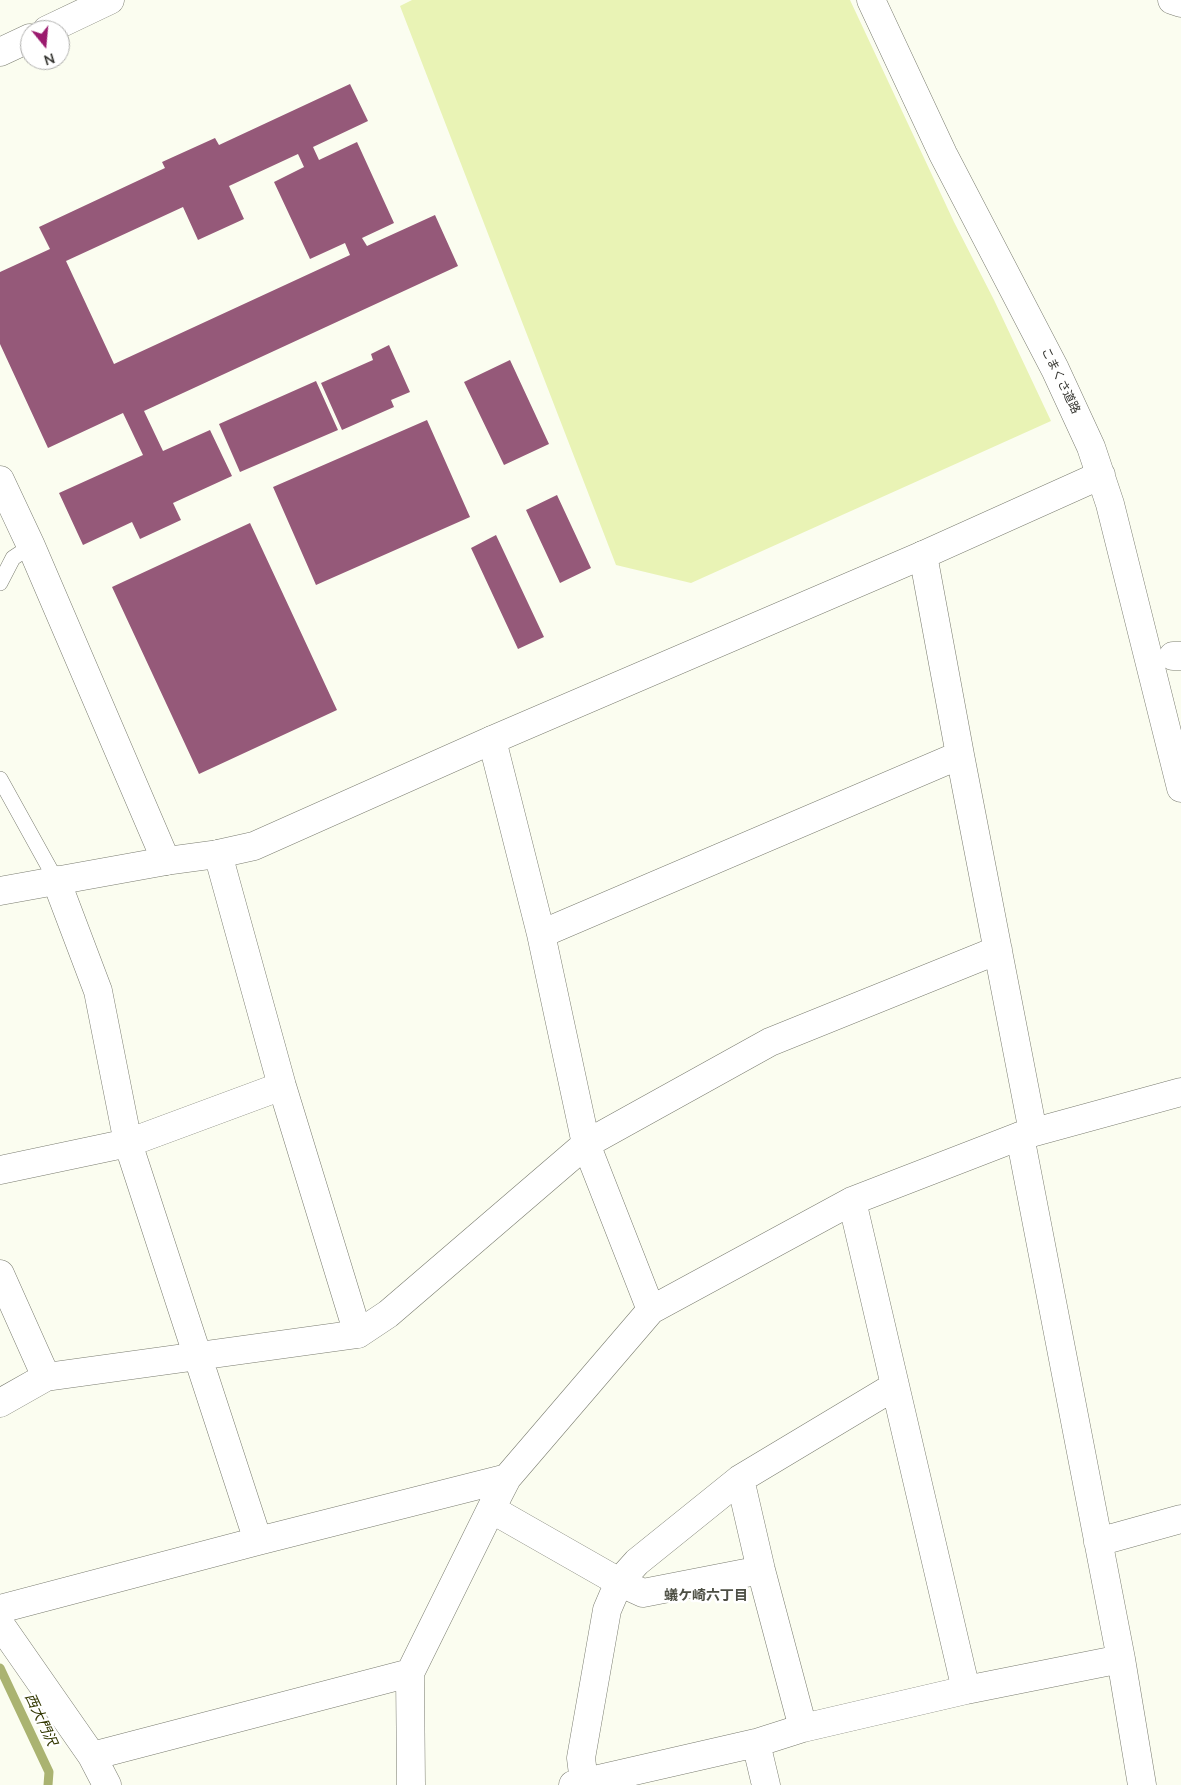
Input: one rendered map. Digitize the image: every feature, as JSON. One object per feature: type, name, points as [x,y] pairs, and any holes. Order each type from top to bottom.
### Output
[{"type":"street","points":[[68,20],[110,0]]},
{"type":"street","name":"こまくさ道路","points":[[871,0],[943,154],[1055,369],[1091,447],[1110,504],[1181,788]]},
{"type":"street","points":[[1172,0],[1181,3]]},
{"type":"street","points":[[0,52],[20,43]]},
{"type":"street","points":[[0,891],[166,861],[218,854],[254,846],[492,740],[923,555],[1101,475]]},
{"type":"street","points":[[0,480],[32,546],[166,861]]},
{"type":"street","points":[[923,555],[998,950],[1027,1134],[1142,1785]]},
{"type":"street","points":[[492,740],[541,934],[586,1144],[651,1310]]},
{"type":"street","points":[[541,934],[960,755]]},
{"type":"street","points":[[218,854],[282,1086],[358,1334]]},
{"type":"street","points":[[56,880],[98,991],[128,1143],[258,1541]]},
{"type":"street","points":[[0,1403],[46,1377],[358,1334],[388,1314],[586,1144],[770,1042],[998,950]]},
{"type":"street","points":[[0,1170],[128,1143],[282,1086]]},
{"type":"street","points":[[411,1785],[410,1673],[490,1509],[508,1478],[651,1310],[852,1202],[1027,1134],[1181,1092]]},
{"type":"street","points":[[852,1202],[966,1690]]},
{"type":"street","points":[[0,1274],[46,1377]]},
{"type":"street","points":[[895,1386],[740,1479],[637,1562],[619,1582],[607,1610],[578,1784],[756,1743],[803,1728],[966,1690],[1120,1659]]},
{"type":"street","points":[[0,1609],[508,1478]]},
{"type":"street","points":[[740,1479],[761,1570],[803,1728]]},
{"type":"street","points":[[490,1509],[619,1582],[643,1593],[761,1570]]},
{"type":"street","points":[[1098,1542],[1181,1519]]},
{"type":"street","points":[[0,1624],[92,1756],[106,1785]]},
{"type":"street","points":[[92,1756],[410,1673]]},
{"type":"street","points":[[756,1743],[766,1785]]},
{"type":"lane","points":[[0,583],[13,558],[32,546]]},
{"type":"lane","points":[[0,779],[56,880]]},
{"type":"green space","points":[[412,0],[850,0],[954,222],[994,300],[1051,421],[691,583],[616,565],[400,6]]},
{"type":"building","points":[[350,84],[368,121],[313,147],[319,160],[357,142],[394,223],[362,238],[367,246],[435,215],[458,266],[144,411],[163,451],[210,430],[232,476],[173,503],[181,520],[140,539],[132,522],[83,545],[59,493],[143,455],[123,413],[48,448],[0,344],[0,272],[50,249],[39,227],[165,168],[162,162],[215,138],[219,145]],"holes":[[[298,154],[304,167],[274,182],[310,259],[345,243],[350,255],[114,364],[66,261],[183,207],[198,240],[244,219],[229,186]]]},
{"type":"building","points":[[389,345],[410,392],[391,400],[394,407],[342,430],[321,383],[373,360],[371,354]]},
{"type":"building","points":[[510,360],[549,444],[504,465],[464,382]]},
{"type":"building","points":[[316,381],[338,430],[240,472],[219,424]]},
{"type":"building","points":[[427,420],[470,517],[316,585],[273,487]]},
{"type":"building","points":[[557,495],[591,568],[560,583],[526,510]]},
{"type":"building","points":[[250,523],[337,710],[199,774],[112,587]]},
{"type":"building","points":[[496,535],[544,637],[518,649],[471,548]]},
{"type":"waterway","name":"西大門沢","points":[[0,1668],[49,1772],[48,1785]]},
{"type":"district","name":"蟻ケ崎六丁目","points":[[706,1597]]}]
